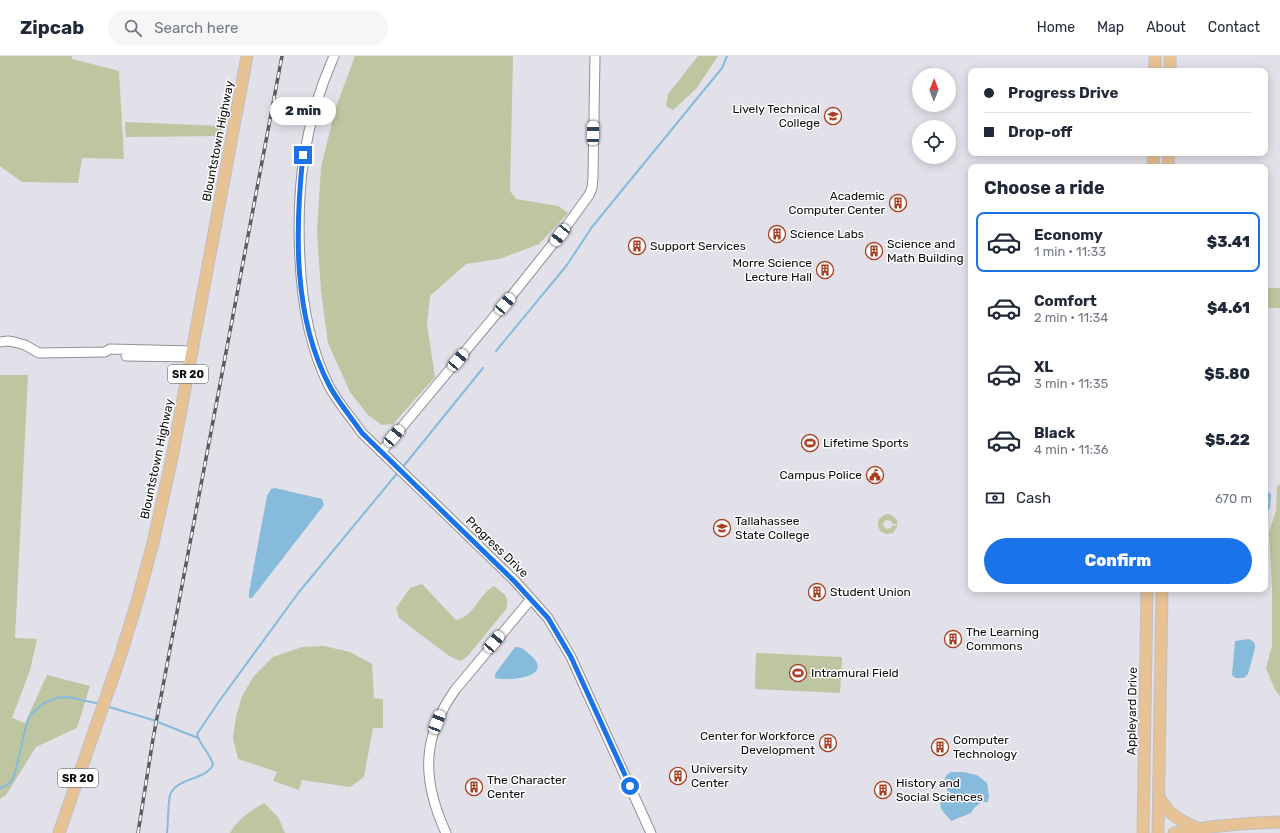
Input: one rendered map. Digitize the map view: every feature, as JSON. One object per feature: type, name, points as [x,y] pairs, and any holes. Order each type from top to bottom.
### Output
[{"type":"main road","name":"Blountstown Highway","points":[[59,833],[137,602],[153,543],[173,453],[247,56]]},
{"type":"main road","points":[[1155,56],[1155,68]]},
{"type":"main road","points":[[1170,56],[1170,68]]},
{"type":"main road","name":"Appleyard Drive","points":[[1143,833],[1147,592]]},
{"type":"main road","points":[[1158,833],[1162,592]]},
{"type":"main road","points":[[1159,796],[1165,807],[1172,814],[1200,829]]},
{"type":"main road","points":[[1174,833],[1252,823],[1280,822]]},
{"type":"street","name":"Progress Drive","points":[[334,56],[314,110],[303,155],[300,189],[299,231],[304,308],[316,354],[329,386],[362,433],[514,581],[548,618],[571,657],[651,833]]},
{"type":"street","points":[[384,455],[560,235],[589,195],[592,188],[593,177],[595,56]]},
{"type":"street","points":[[0,342],[14,342],[25,345],[39,352],[105,352],[110,355],[192,354]]},
{"type":"street","points":[[446,833],[434,804],[428,775],[430,746],[434,731],[446,703],[455,690],[532,599]]},
{"type":"street","points":[[1146,640],[1162,632]]},
{"type":"green space","points":[[0,56],[72,56],[72,59],[119,71],[124,159],[82,158],[78,183],[22,182],[0,166]]},
{"type":"green space","points":[[355,56],[513,56],[510,191],[516,199],[558,206],[568,213],[539,244],[499,259],[466,264],[430,296],[427,324],[435,377],[393,424],[382,425],[368,415],[350,392],[328,343],[321,291],[317,231],[321,167],[336,107]]},
{"type":"green space","points":[[698,56],[718,56],[696,89],[673,110],[666,106],[668,94]]},
{"type":"green space","points":[[125,122],[222,126],[220,136],[126,137]]},
{"type":"green space","points":[[1268,288],[1280,288],[1280,308],[1268,308]]},
{"type":"green space","points":[[0,375],[28,375],[15,638],[37,639],[30,670],[12,718],[25,723],[47,675],[90,686],[77,728],[36,747],[6,795],[0,799]]},
{"type":"green space","points":[[1280,484],[1280,696],[1275,690],[1266,668],[1272,646],[1272,587],[1269,532],[1276,511],[1277,486]]},
{"type":"green space","points":[[888,514],[892,515],[897,520],[898,524],[892,524],[891,521],[886,520],[883,523],[884,527],[887,529],[898,525],[893,533],[887,534],[881,532],[878,526],[878,521],[880,518]]},
{"type":"green space","points":[[422,584],[456,620],[467,615],[484,594],[494,586],[507,598],[506,609],[467,657],[460,661],[449,656],[399,618],[396,608],[410,588]]},
{"type":"green space","points":[[324,646],[350,652],[372,664],[374,698],[383,699],[383,728],[373,728],[364,777],[350,787],[302,780],[299,790],[273,781],[277,772],[238,759],[233,738],[236,717],[242,696],[254,676],[273,657],[302,647]]},
{"type":"green space","name":"Intramural Field","points":[[756,653],[842,657],[840,693],[755,689]]},
{"type":"green space","points":[[264,803],[278,817],[285,833],[230,833],[241,819]]},
{"type":"water","points":[[275,488],[322,499],[324,505],[252,598],[249,598],[267,496],[271,489]]},
{"type":"water","points":[[1268,491],[1271,495],[1270,508],[1268,511]]},
{"type":"water","points":[[1249,639],[1254,642],[1255,646],[1248,674],[1244,678],[1236,678],[1232,675],[1235,641]]},
{"type":"water","points":[[515,647],[525,650],[536,662],[538,668],[535,672],[528,676],[520,678],[495,678],[495,674]]},
{"type":"water","points":[[951,772],[963,772],[977,775],[987,783],[989,796],[988,802],[982,802],[974,808],[971,813],[951,821],[941,809],[940,803],[947,795],[947,789],[944,784],[945,778]]},
{"type":"waterway","points":[[496,351],[567,265],[592,227],[722,68],[727,56]]},
{"type":"waterway","points":[[402,468],[483,368]]},
{"type":"waterway","points":[[167,833],[169,799],[173,789],[178,785],[203,774],[213,765],[197,734],[299,592],[399,471]]},
{"type":"waterway","points":[[0,788],[11,782],[15,773],[26,726],[31,714],[44,703],[56,698],[68,697],[100,704]]},
{"type":"waterway","points":[[106,706],[153,720],[198,738]]},
{"type":"railway","points":[[138,833],[153,739],[282,56]]},
{"type":"place","name":"Lively Technical College","points":[[833,116]]},
{"type":"place","name":"Academic Computer Center","points":[[898,203]]},
{"type":"place","name":"Science Labs","points":[[777,234]]},
{"type":"place","name":"Support Services","points":[[637,246]]},
{"type":"place","name":"Science and Math Building","points":[[874,251]]},
{"type":"place","name":"Morre Science Lecture Hall","points":[[825,270]]},
{"type":"place","name":"Lifetime Sports","points":[[810,443]]},
{"type":"place","name":"Campus Police","points":[[875,475]]},
{"type":"place","name":"Tallahassee State College","points":[[722,528]]},
{"type":"place","name":"Student Union","points":[[817,592]]},
{"type":"place","name":"The Learning Commons","points":[[953,639]]},
{"type":"place","name":"Intramural Field","points":[[798,673]]},
{"type":"place","name":"Center for Workforce Development","points":[[828,743]]},
{"type":"place","name":"Computer Technology","points":[[940,747]]},
{"type":"place","name":"University Center","points":[[678,776]]},
{"type":"place","name":"The Character Center","points":[[474,787]]},
{"type":"place","name":"History and Social Sciences","points":[[883,790]]},
{"type":"route","points":[[303,155],[298,217],[304,308],[316,354],[329,386],[362,433],[514,581],[548,618],[571,657],[630,786]]}]
